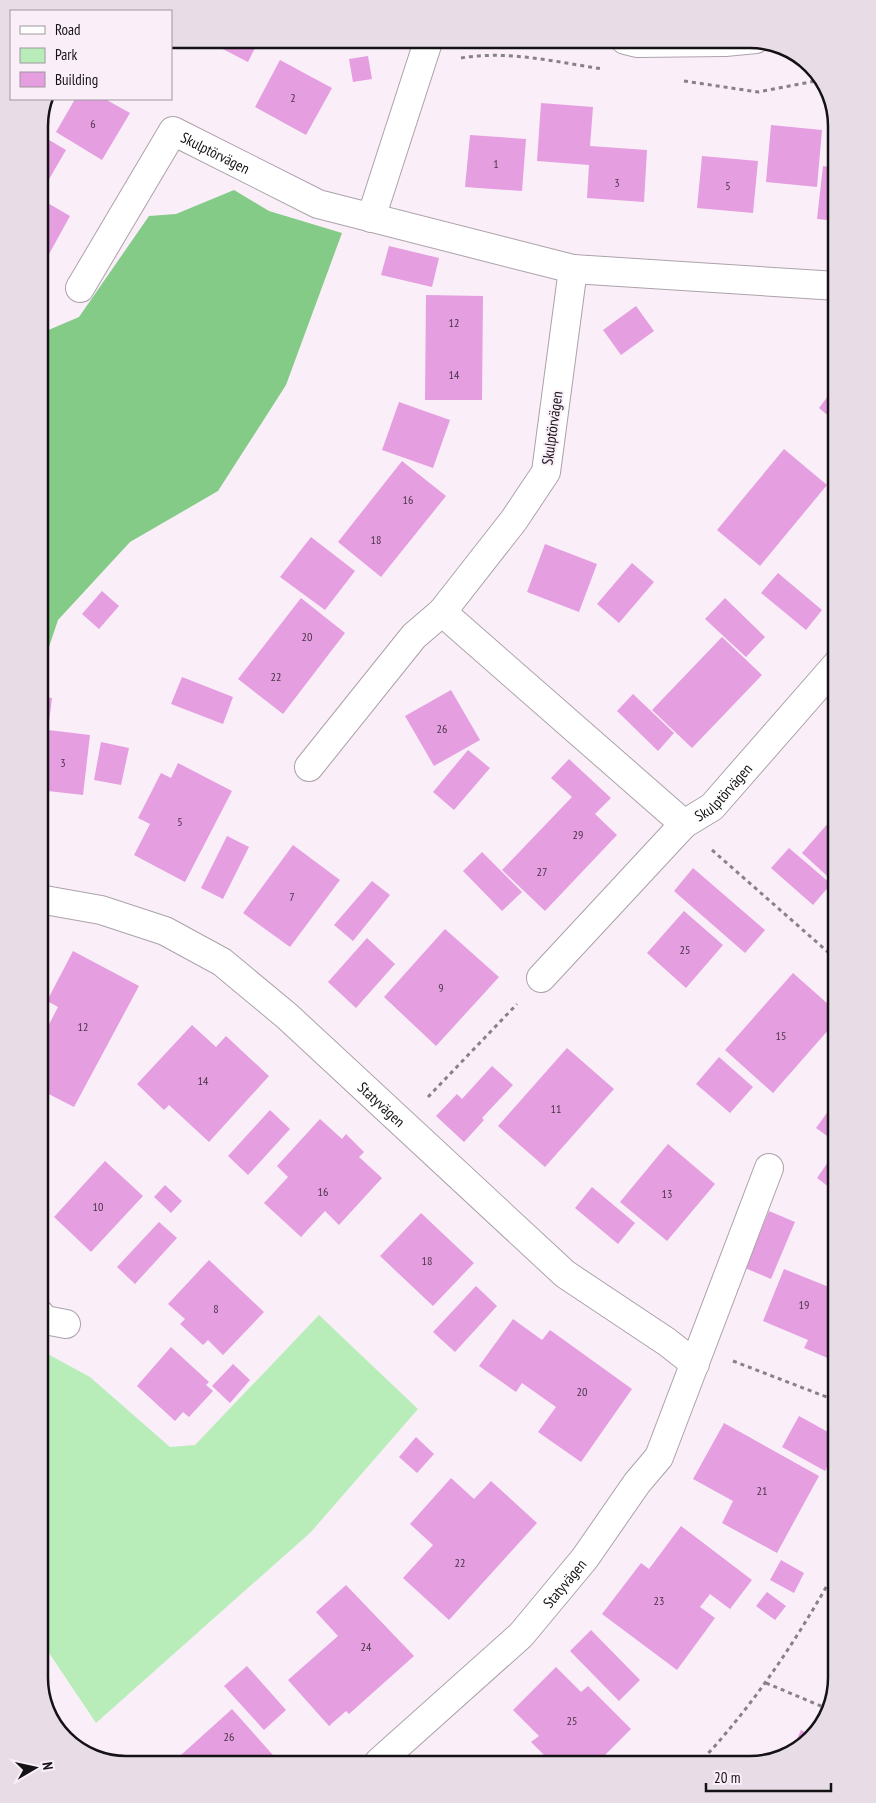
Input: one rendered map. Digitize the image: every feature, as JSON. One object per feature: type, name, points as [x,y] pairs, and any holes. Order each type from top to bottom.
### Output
[{"type":"street","points":[[371,218],[426,47]]},
{"type":"street","name":"Skulptörvägen","points":[[80,288],[173,130],[318,204],[573,269],[828,285]]},
{"type":"street","name":"Skulptörvägen","points":[[309,767],[414,636],[442,612],[514,520],[546,472],[573,269]]},
{"type":"street","name":"Skulptörvägen","points":[[442,612],[684,824]]},
{"type":"street","name":"Skulptörvägen","points":[[541,978],[684,824],[712,807],[828,674]]},
{"type":"street","name":"Statyvägen","points":[[47,901],[101,910],[156,928],[222,962],[287,1016],[565,1274],[667,1342],[695,1364]]},
{"type":"street","name":"Statyvägen","points":[[386,1755],[521,1635],[585,1558],[637,1483],[659,1457],[684,1386],[695,1364],[769,1168]]},
{"type":"street","points":[[47,1320],[66,1324]]},
{"type":"path","points":[[684,824],[828,952]]},
{"type":"path","points":[[403,1123],[541,978]]},
{"type":"path","points":[[695,1364],[725,1358],[828,1398]]},
{"type":"path","points":[[705,1756],[766,1683],[803,1628],[828,1584]]},
{"type":"path","points":[[766,1683],[822,1707]]},
{"type":"green space","points":[[234,190],[269,211],[342,233],[286,385],[218,491],[130,542],[58,620],[48,651],[48,330],[79,317],[149,216],[176,214]]},
{"type":"green space","points":[[319,1315],[418,1409],[311,1532],[96,1723],[47,1650],[47,1354],[90,1377],[170,1447],[195,1445]]},
{"type":"building","points":[[219,47],[255,47],[248,62]]},
{"type":"building","points":[[368,56],[372,79],[353,82],[349,59]]},
{"type":"building","points":[[280,60],[332,88],[306,135],[255,107]]},
{"type":"building","points":[[74,100],[107,100],[130,113],[102,160],[56,132]]},
{"type":"building","points":[[541,103],[593,107],[590,146],[647,150],[644,202],[587,198],[589,165],[537,161]]},
{"type":"building","points":[[771,125],[822,130],[817,187],[766,182]]},
{"type":"building","points":[[470,135],[526,139],[522,191],[465,187]]},
{"type":"building","points":[[48,139],[66,150],[48,181]]},
{"type":"building","points":[[702,156],[758,161],[753,213],[697,208]]},
{"type":"building","points":[[823,166],[828,167],[828,220],[817,219]]},
{"type":"building","points":[[48,203],[70,216],[48,256]]},
{"type":"building","points":[[389,246],[439,258],[432,287],[381,275]]},
{"type":"building","points":[[426,295],[483,296],[482,400],[425,400]]},
{"type":"building","points":[[636,306],[654,331],[621,355],[603,330]]},
{"type":"building","points":[[828,396],[828,416],[819,408]]},
{"type":"building","points":[[399,402],[450,420],[433,468],[382,450]]},
{"type":"building","points":[[784,449],[827,485],[760,566],[717,530]]},
{"type":"building","points":[[402,461],[446,496],[381,577],[338,542]]},
{"type":"building","points":[[311,537],[355,571],[325,610],[280,577]]},
{"type":"building","points":[[545,544],[597,564],[579,612],[527,592]]},
{"type":"building","points":[[632,563],[654,582],[619,623],[597,604]]},
{"type":"building","points":[[778,573],[822,610],[806,630],[761,593]]},
{"type":"building","points":[[102,591],[119,606],[99,629],[82,614]]},
{"type":"building","points":[[301,598],[345,633],[283,714],[238,679]]},
{"type":"building","points":[[725,598],[765,637],[746,657],[705,619]]},
{"type":"building","points":[[722,637],[762,675],[692,748],[652,710]]},
{"type":"building","points":[[182,677],[233,697],[223,724],[171,704]]},
{"type":"building","points":[[451,690],[480,740],[434,766],[405,716]]},
{"type":"building","points":[[633,694],[674,733],[658,751],[617,711]]},
{"type":"building","points":[[48,697],[52,698],[48,730],[90,735],[83,795],[48,791]]},
{"type":"building","points":[[101,742],[129,748],[121,785],[94,780]]},
{"type":"building","points":[[468,750],[490,768],[454,810],[433,792]]},
{"type":"building","points":[[569,759],[611,798],[595,814],[617,835],[545,911],[502,870],[572,797],[551,778]]},
{"type":"building","points":[[178,763],[232,791],[185,882],[134,855],[150,824],[138,818],[161,773],[171,778]]},
{"type":"building","points":[[828,823],[828,877],[802,853]]},
{"type":"building","points":[[227,836],[249,847],[223,899],[201,888]]},
{"type":"building","points":[[293,845],[340,880],[290,947],[243,913]]},
{"type":"building","points":[[789,848],[828,881],[828,888],[813,905],[771,868]]},
{"type":"building","points":[[482,852],[522,892],[502,911],[463,871]]},
{"type":"building","points":[[693,868],[765,930],[745,953],[674,891]]},
{"type":"building","points":[[372,881],[390,895],[353,941],[334,925]]},
{"type":"building","points":[[684,911],[723,945],[686,988],[647,953]]},
{"type":"building","points":[[445,929],[499,977],[436,1046],[384,997]]},
{"type":"building","points":[[367,938],[395,964],[356,1008],[328,982]]},
{"type":"building","points":[[73,951],[139,986],[74,1107],[47,1093],[47,1028],[58,1007],[47,1000]]},
{"type":"building","points":[[793,973],[828,1004],[828,1030],[773,1093],[725,1050]]},
{"type":"building","points":[[192,1025],[216,1047],[226,1036],[269,1076],[209,1142],[169,1105],[164,1110],[137,1084]]},
{"type":"building","points":[[567,1048],[614,1089],[545,1167],[498,1126]]},
{"type":"building","points":[[719,1057],[753,1087],[730,1113],[696,1084]]},
{"type":"building","points":[[492,1066],[513,1085],[482,1118],[484,1120],[464,1142],[436,1116],[457,1094],[462,1099]]},
{"type":"building","points":[[270,1110],[290,1129],[248,1175],[228,1156]]},
{"type":"building","points":[[828,1111],[828,1137],[816,1128]]},
{"type":"building","points":[[320,1119],[342,1139],[346,1134],[364,1152],[359,1157],[382,1178],[339,1225],[325,1211],[301,1237],[264,1203],[288,1177],[277,1166]]},
{"type":"building","points":[[668,1144],[715,1184],[667,1241],[620,1202]]},
{"type":"building","points":[[105,1161],[143,1196],[91,1252],[54,1217]]},
{"type":"building","points":[[828,1162],[828,1186],[817,1178]]},
{"type":"building","points":[[165,1185],[182,1201],[171,1213],[154,1197]]},
{"type":"building","points":[[592,1187],[635,1223],[618,1244],[575,1208]]},
{"type":"building","points":[[769,1211],[795,1222],[771,1279],[745,1268]]},
{"type":"building","points":[[421,1213],[474,1263],[433,1306],[380,1256]]},
{"type":"building","points":[[159,1222],[177,1238],[135,1284],[117,1267]]},
{"type":"building","points":[[209,1260],[264,1312],[223,1355],[208,1340],[203,1345],[180,1324],[185,1319],[168,1304]]},
{"type":"building","points":[[784,1269],[828,1287],[828,1358],[804,1348],[808,1340],[763,1321]]},
{"type":"building","points":[[476,1286],[497,1306],[455,1352],[433,1332]]},
{"type":"building","points":[[513,1319],[542,1340],[550,1330],[632,1389],[581,1462],[538,1432],[556,1407],[522,1383],[516,1392],[479,1366]]},
{"type":"building","points":[[171,1347],[209,1382],[206,1385],[213,1391],[189,1417],[183,1412],[175,1421],[137,1386]]},
{"type":"building","points":[[233,1364],[250,1380],[230,1403],[212,1386]]},
{"type":"building","points":[[799,1416],[828,1432],[828,1466],[825,1471],[782,1447]]},
{"type":"building","points":[[724,1423],[819,1476],[777,1553],[722,1523],[733,1501],[693,1479]]},
{"type":"building","points":[[416,1437],[434,1454],[417,1473],[399,1457]]},
{"type":"building","points":[[451,1478],[474,1499],[491,1481],[537,1523],[449,1620],[403,1578],[433,1545],[410,1524]]},
{"type":"building","points":[[681,1526],[752,1580],[730,1609],[710,1594],[700,1607],[715,1618],[677,1670],[602,1614],[641,1563],[649,1569]]},
{"type":"building","points":[[781,1560],[804,1573],[794,1593],[770,1580]]},
{"type":"building","points":[[346,1585],[414,1656],[349,1714],[346,1711],[329,1726],[288,1680],[338,1636],[316,1612]]},
{"type":"building","points":[[767,1592],[786,1606],[775,1620],[756,1606]]},
{"type":"building","points":[[591,1630],[640,1680],[619,1701],[570,1651]]},
{"type":"building","points":[[247,1666],[286,1710],[264,1730],[224,1686]]},
{"type":"building","points":[[556,1667],[581,1692],[588,1686],[631,1729],[604,1756],[545,1756],[531,1742],[539,1736],[513,1710]]},
{"type":"building","points":[[232,1709],[273,1755],[181,1755]]},
{"type":"building","points":[[801,1730],[806,1733],[806,1733],[796,1740]]}]
